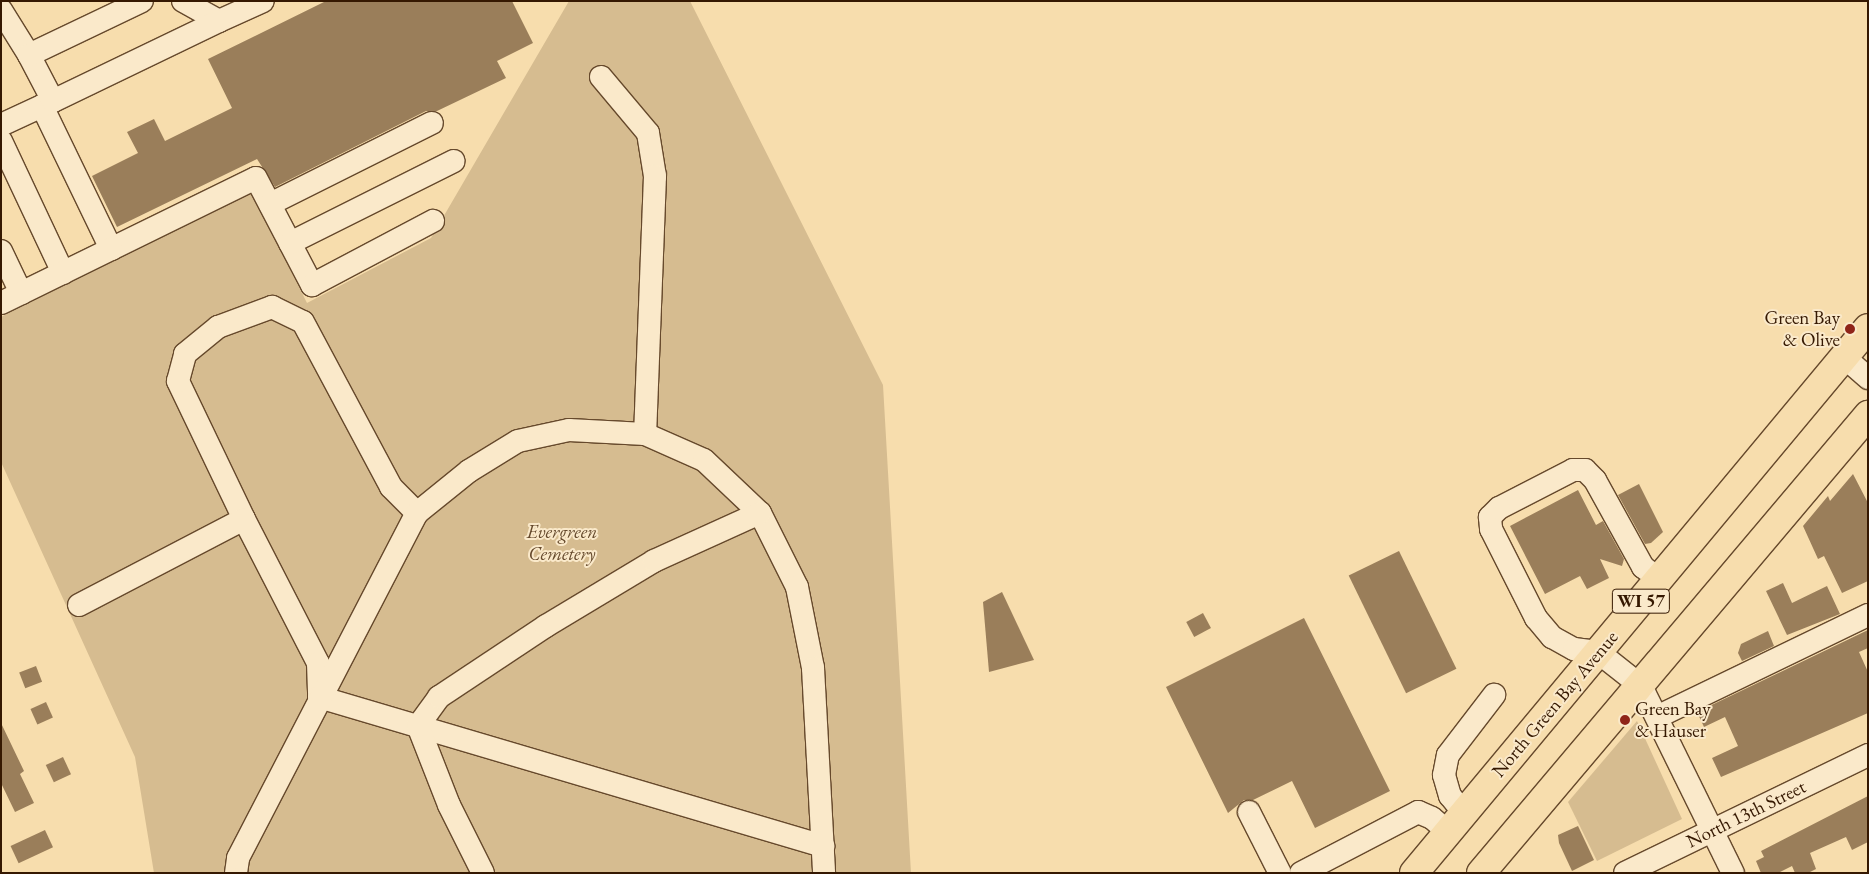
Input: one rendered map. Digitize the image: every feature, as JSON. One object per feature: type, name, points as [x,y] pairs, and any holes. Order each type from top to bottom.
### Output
[{"type":"main road","name":"North Green Bay Avenue","points":[[1414,873],[1868,328]]},
{"type":"main road","name":"WI 57","points":[[1481,873],[1641,686],[1868,415]]},
{"type":"street","points":[[28,55],[142,1]]},
{"type":"street","points":[[183,1],[219,21]]},
{"type":"street","points":[[1,126],[263,1]]},
{"type":"street","points":[[1,10],[28,55],[111,249]]},
{"type":"street","points":[[601,77],[648,133],[655,176],[645,434]]},
{"type":"street","points":[[270,204],[432,123]]},
{"type":"street","points":[[1,141],[63,272]]},
{"type":"street","points":[[290,243],[454,161]]},
{"type":"street","points":[[1,303],[256,178],[312,284],[433,221]]},
{"type":"street","points":[[1,251],[21,293]]},
{"type":"street","points":[[319,698],[318,662],[244,519],[178,381],[185,354],[218,327],[272,307],[303,322],[390,487],[417,513]]},
{"type":"street","points":[[1844,357],[1868,378]]},
{"type":"street","points":[[236,873],[238,858],[319,698],[417,513],[469,471],[518,441],[569,430],[645,434],[704,460],[760,513],[797,587],[813,668],[824,873]]},
{"type":"street","points":[[1659,579],[1643,567],[1595,480],[1585,470],[1572,470],[1498,508],[1490,517],[1490,529],[1536,618],[1552,637],[1574,648],[1598,652],[1641,686],[1733,873]]},
{"type":"street","points":[[418,726],[439,697],[546,626],[654,561],[760,513]]},
{"type":"street","points":[[79,605],[244,519]]},
{"type":"street","points":[[1656,717],[1868,615]]},
{"type":"street","points":[[1300,873],[1418,812],[1432,818],[1456,822],[1444,775],[1448,755],[1494,695]]},
{"type":"street","points":[[319,698],[823,846]]},
{"type":"street","points":[[418,726],[449,805],[483,873]]},
{"type":"street","name":"North 13th Street","points":[[1625,873],[1868,755]]},
{"type":"street","points":[[1249,812],[1280,873]]},
{"type":"green space","name":"Evergreen Cemetery","points":[[569,1],[690,1],[883,385],[911,873],[154,873],[135,757],[1,462],[1,317],[251,191],[307,303],[431,238]]},
{"type":"green space","points":[[1637,721],[1682,819],[1597,861],[1568,802]]},
{"type":"building","points":[[326,1],[512,1],[533,43],[497,61],[506,78],[437,111],[426,111],[275,187],[257,159],[117,227],[92,176],[138,153],[127,132],[154,119],[165,141],[232,108],[208,59]]},
{"type":"building","points":[[1853,474],[1868,503],[1868,581],[1842,593],[1824,556],[1818,559],[1803,526],[1828,496],[1830,501]]},
{"type":"building","points":[[1639,484],[1663,532],[1651,543],[1645,544],[1618,495]]},
{"type":"building","points":[[1578,490],[1596,525],[1603,521],[1624,559],[1622,566],[1600,559],[1609,578],[1587,589],[1580,576],[1545,594],[1510,526]]},
{"type":"building","points":[[1399,551],[1456,669],[1406,693],[1349,576]]},
{"type":"building","points":[[1783,583],[1792,603],[1827,586],[1840,614],[1787,635],[1766,591]]},
{"type":"building","points":[[1002,592],[1034,660],[989,672],[983,602]]},
{"type":"building","points":[[1203,613],[1211,628],[1194,637],[1186,622]]},
{"type":"building","points":[[1304,618],[1390,791],[1315,828],[1292,781],[1253,800],[1244,800],[1228,813],[1166,687]]},
{"type":"building","points":[[1868,630],[1868,648],[1859,652],[1868,672],[1868,713],[1721,777],[1712,758],[1738,746],[1725,717],[1704,727],[1697,712]]},
{"type":"building","points":[[1768,631],[1774,646],[1742,661],[1738,653],[1741,644]]},
{"type":"building","points":[[36,666],[42,682],[25,688],[19,672]]},
{"type":"building","points":[[46,702],[53,718],[37,724],[30,709]]},
{"type":"building","points":[[1,723],[24,771],[20,774],[34,803],[15,812],[1,783]]},
{"type":"building","points":[[63,757],[71,774],[54,782],[46,765]]},
{"type":"building","points":[[1868,796],[1868,842],[1852,850],[1846,837],[1810,853],[1816,869],[1808,873],[1795,873],[1792,866],[1778,873],[1761,873],[1756,861],[1764,857],[1761,851]]},
{"type":"building","points":[[1578,826],[1594,860],[1572,871],[1559,843],[1558,835]]},
{"type":"building","points":[[45,830],[53,847],[19,863],[11,846]]},
{"type":"place","name":"Green Bay & Olive","points":[[1850,329]]},
{"type":"place","name":"Green Bay & Hauser","points":[[1625,720]]}]
